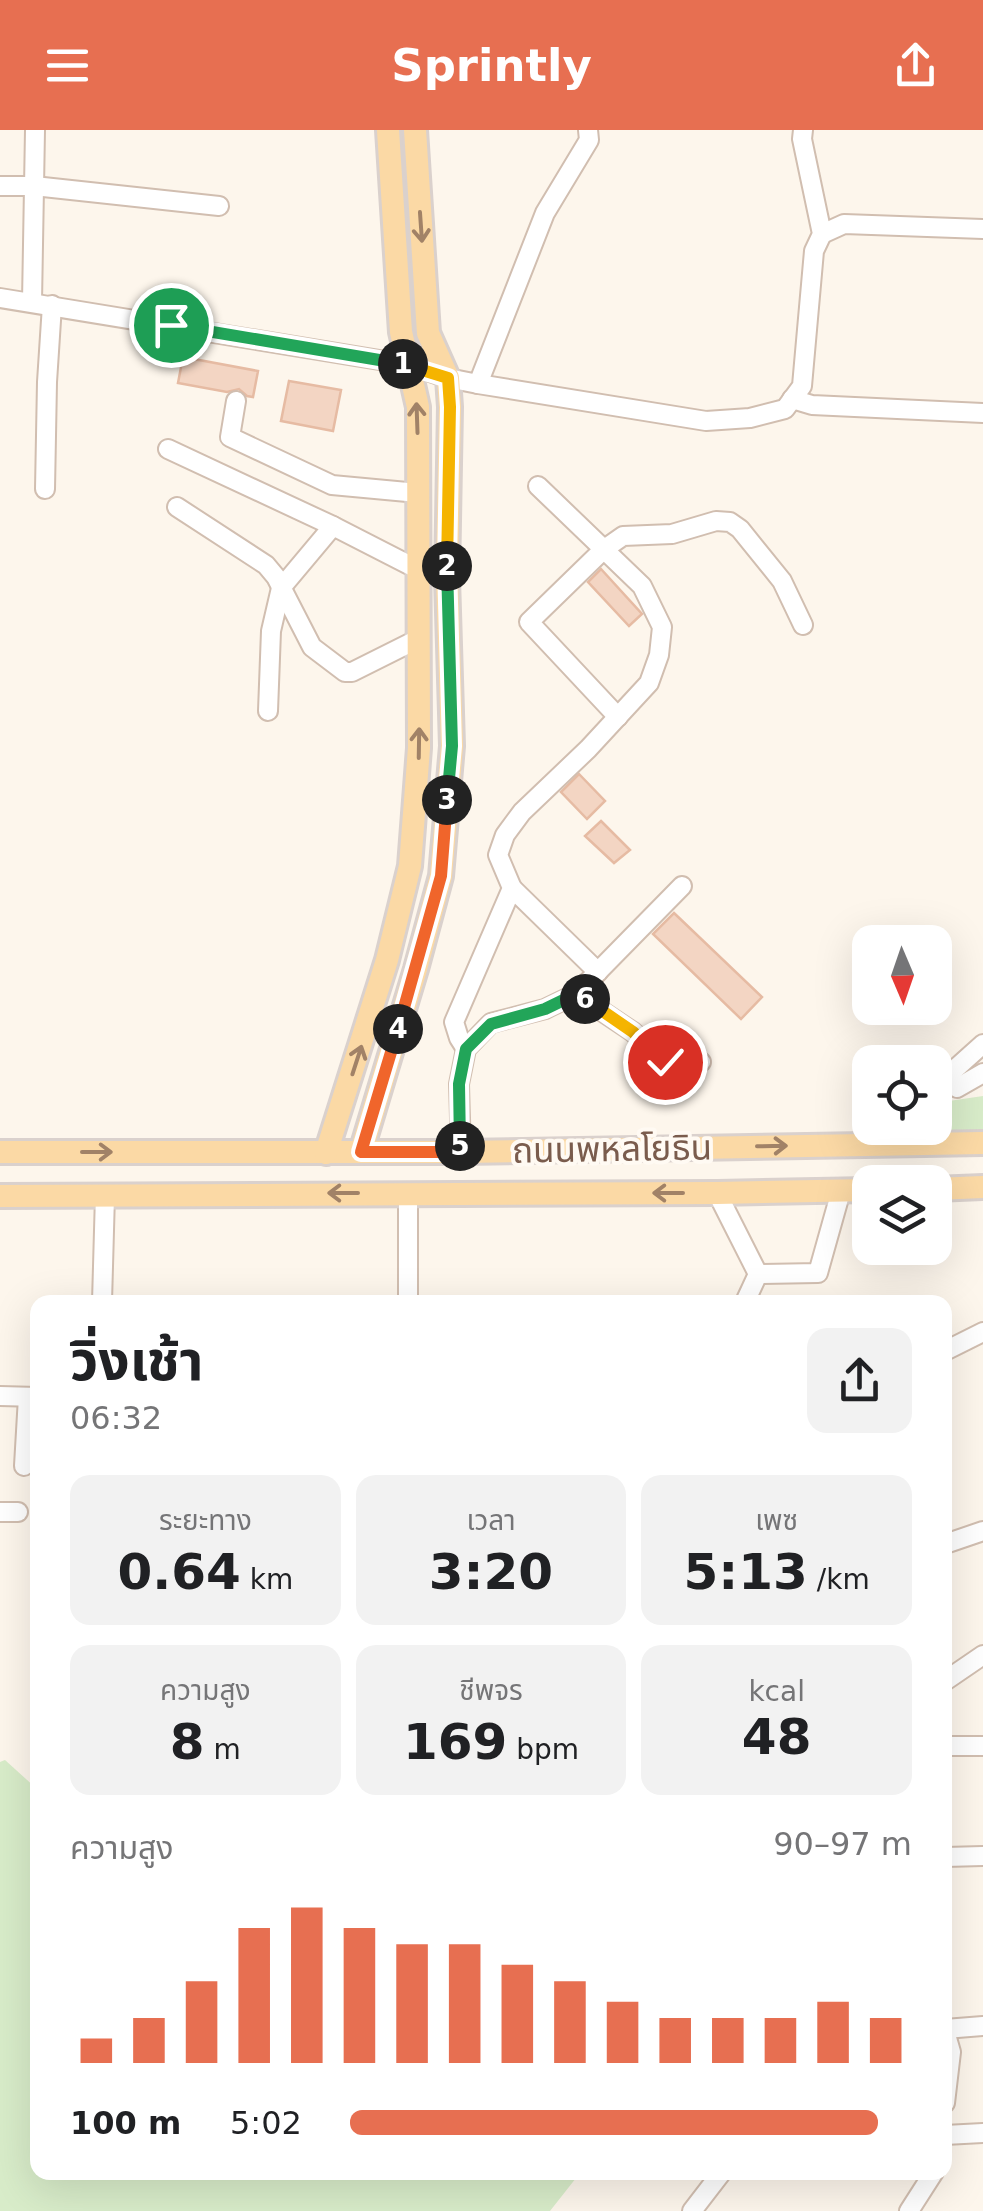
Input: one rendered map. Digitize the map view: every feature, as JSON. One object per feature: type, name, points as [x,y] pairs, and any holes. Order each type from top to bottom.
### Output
[{"type":"main road","points":[[326,1153],[382,978],[410,866],[420,748],[418,407],[402,332],[388,130]]},
{"type":"main road","points":[[361,1152],[441,876],[452,746],[447,578],[450,407],[448,378],[428,333],[415,130]]},
{"type":"main road","name":"ถนนพหลโยธิน","points":[[0,1152],[460,1152],[852,1137]]},
{"type":"main road","name":"ถนนพหลโยธิน","points":[[952,1141],[983,1143]]},
{"type":"main road","points":[[952,1189],[983,1188]]},
{"type":"main road","name":"ถนนพหลโยธิน","points":[[0,1196],[852,1191]]},
{"type":"street","points":[[32,302],[35,130]]},
{"type":"street","points":[[478,384],[545,213],[589,140],[588,130]]},
{"type":"street","points":[[0,298],[410,365],[478,384],[706,421],[750,418],[785,409],[802,386],[814,251],[822,234],[803,130]]},
{"type":"street","points":[[0,186],[34,186],[219,206]]},
{"type":"street","points":[[822,234],[844,224],[983,229]]},
{"type":"street","points":[[45,489],[52,305]]},
{"type":"street","points":[[792,399],[812,405],[983,414]]},
{"type":"street","points":[[236,401],[230,437],[332,485],[418,494]]},
{"type":"street","points":[[168,449],[418,568]]},
{"type":"street","points":[[538,486],[642,586],[662,626],[659,655],[649,683],[522,812],[504,835],[498,855],[512,888],[598,972]]},
{"type":"street","points":[[177,507],[266,565],[312,647],[345,672],[418,639]]},
{"type":"street","points":[[618,716],[529,622],[623,536],[672,534],[730,522],[782,581],[802,624]]},
{"type":"street","points":[[268,710],[271,632],[281,588],[333,526]]},
{"type":"street","points":[[460,1152],[459,1084],[466,1049],[491,1024],[545,1009],[576,994],[682,886]]},
{"type":"street","points":[[466,1049],[454,1022],[512,888]]},
{"type":"street","points":[[576,994],[633,1032],[665,1062],[701,1062]]},
{"type":"street","points":[[952,1072],[983,1044]]},
{"type":"street","points":[[957,1088],[983,1073]]},
{"type":"street","points":[[758,1274],[818,1273],[841,1191]]},
{"type":"street","points":[[408,1193],[408,1295]]},
{"type":"street","points":[[717,1193],[758,1274]]},
{"type":"street","points":[[102,1295],[105,1195]]},
{"type":"street","points":[[748,1295],[758,1274]]},
{"type":"street","points":[[952,1348],[983,1332]]},
{"type":"street","points":[[0,1396],[30,1397]]},
{"type":"street","points":[[24,1466],[30,1420]]},
{"type":"street","points":[[952,1542],[983,1531]]},
{"type":"street","points":[[952,1677],[983,1655]]},
{"type":"street","points":[[952,1746],[983,1746]]},
{"type":"street","points":[[952,1856],[983,1856]]},
{"type":"street","points":[[952,2029],[983,2026]]},
{"type":"street","points":[[952,2135],[983,2133]]},
{"type":"street","points":[[692,2211],[716,2180]]},
{"type":"street","points":[[909,2211],[928,2180]]},
{"type":"green space","points":[[983,1096],[983,1132],[952,1132],[952,1101]]},
{"type":"green space","points":[[5,1760],[30,1783],[30,2180],[574,2180],[550,2211],[0,2211],[0,1762]]},
{"type":"building","points":[[183,357],[258,371],[253,397],[239,389],[227,392],[178,383]]},
{"type":"building","points":[[289,381],[341,390],[333,431],[281,421]]},
{"type":"building","points":[[601,569],[642,614],[629,626],[588,582]]},
{"type":"building","points":[[579,774],[605,801],[587,819],[561,792]]},
{"type":"building","points":[[601,821],[630,850],[614,863],[585,836]]},
{"type":"building","points":[[674,913],[762,997],[741,1019],[653,934]]},
{"type":"route","points":[[171,325],[410,365],[448,378],[447,578],[452,746],[441,876],[361,1152],[460,1152],[459,1084],[466,1049],[491,1024],[545,1009],[576,994],[633,1032],[665,1062]]}]
